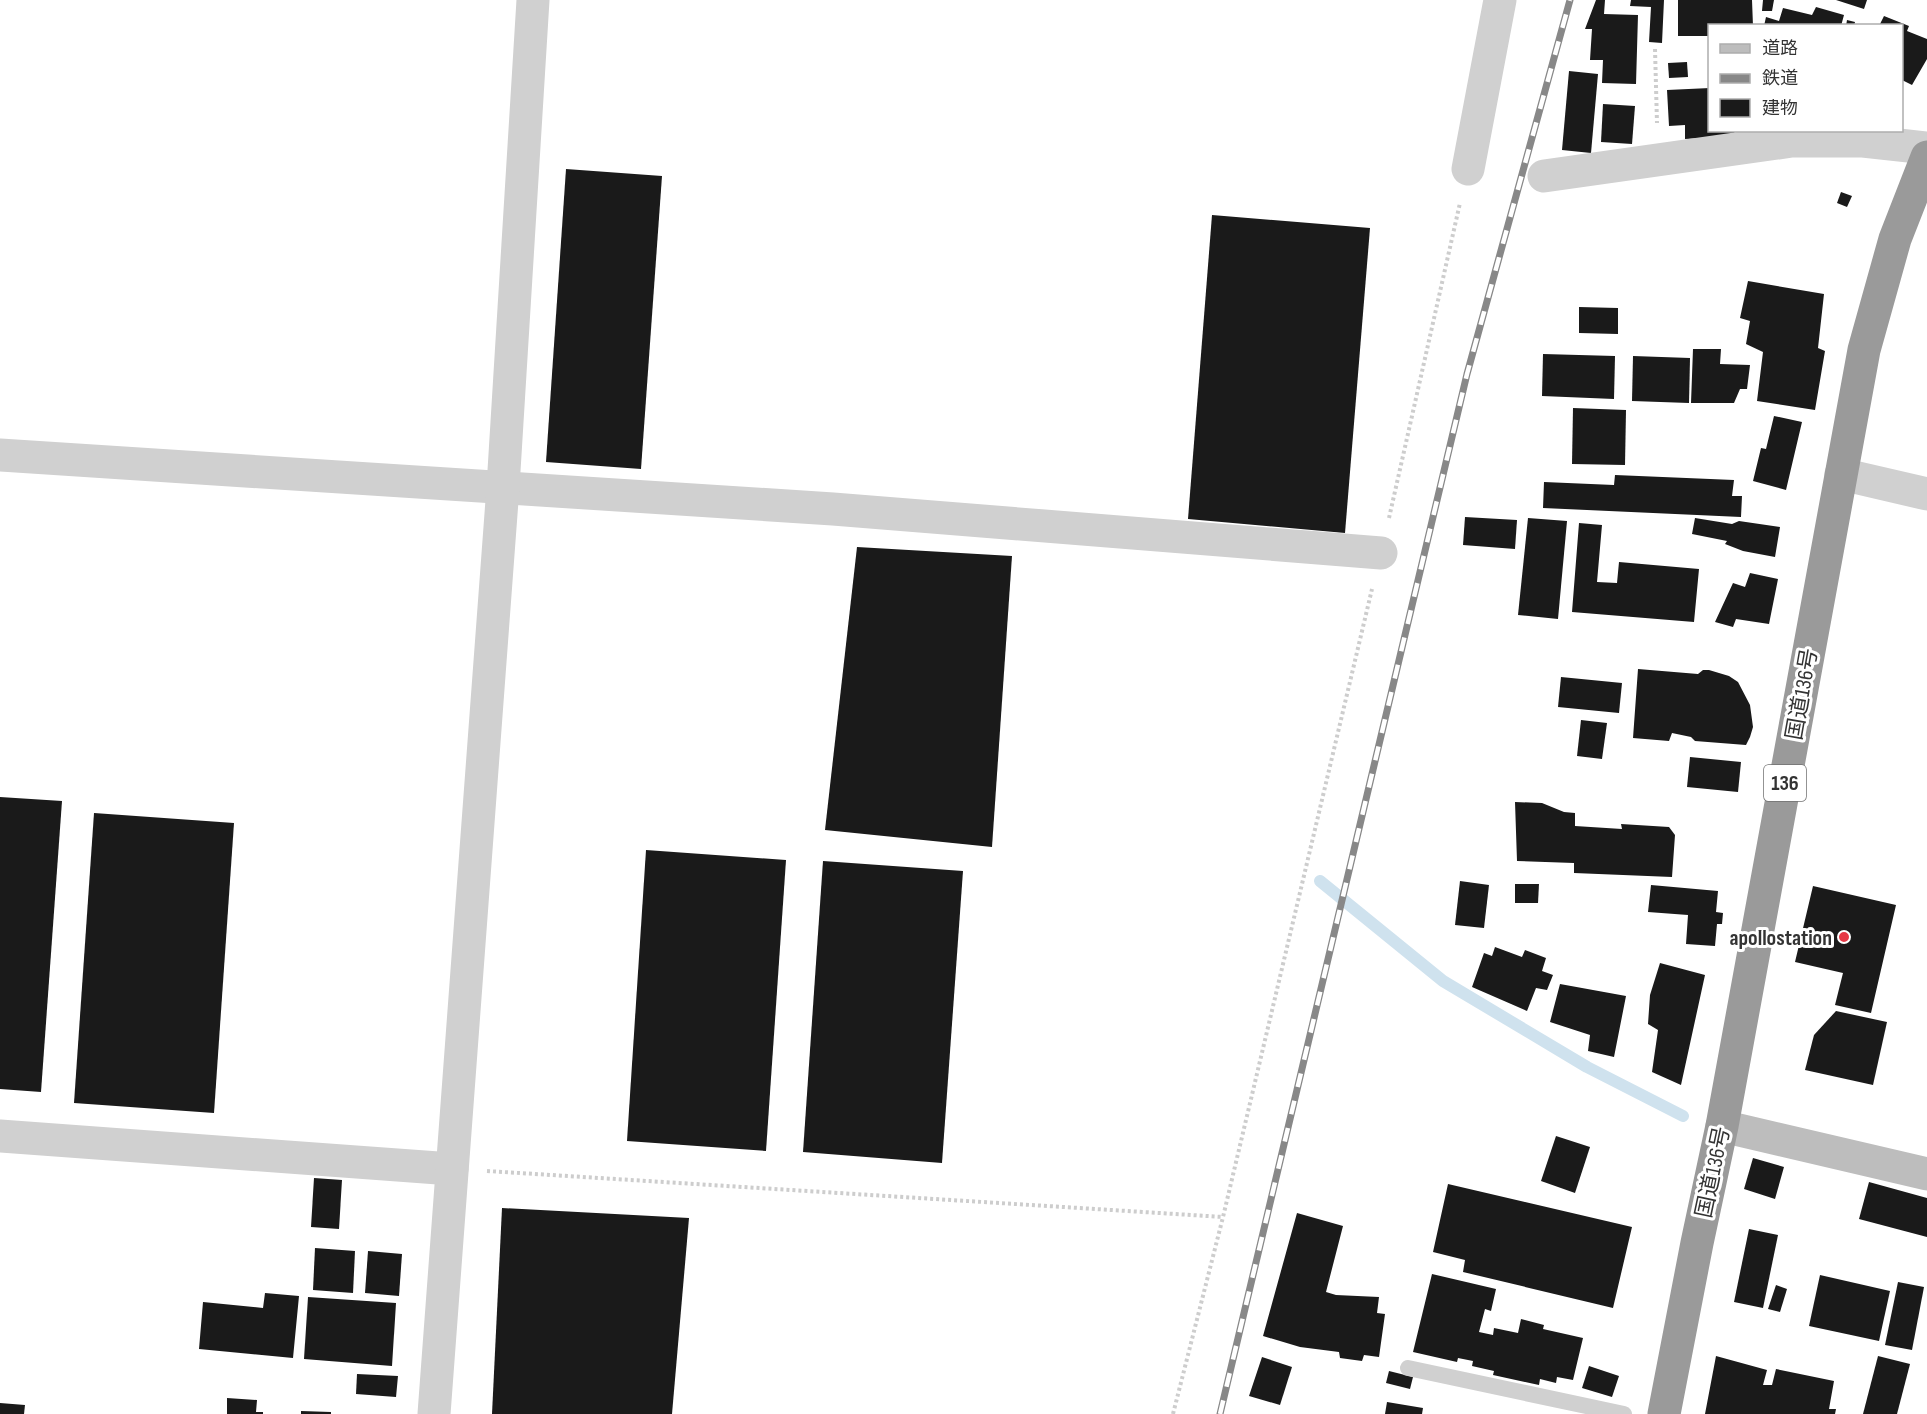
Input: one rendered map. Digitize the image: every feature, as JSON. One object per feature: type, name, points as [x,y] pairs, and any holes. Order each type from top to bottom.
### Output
[{"type":"highway","name":"国道136号","points":[[1664,1414],[1722,1126],[1867,339],[1895,239],[1927,157]]},
{"type":"street","points":[[434,1414],[502,488],[533,0]]},
{"type":"street","points":[[1468,169],[1500,0]]},
{"type":"street","points":[[1544,176],[1792,141],[1863,141],[1927,148]]},
{"type":"street","points":[[0,455],[833,509],[1381,553]]},
{"type":"street","points":[[1841,474],[1927,494]]},
{"type":"street","points":[[1722,1126],[1927,1174]]},
{"type":"street","points":[[0,1136],[452,1169]]},
{"type":"lane","points":[[1408,1368],[1624,1414]]},
{"type":"path","points":[[1655,49],[1658,160]]},
{"type":"path","points":[[1173,1414],[1223,1217],[1381,553],[1468,169]]},
{"type":"path","points":[[452,1169],[1223,1217]]},
{"type":"building","points":[[1596,0],[1605,0],[1604,14],[1638,15],[1636,84],[1602,83],[1603,60],[1590,60],[1592,29],[1585,29]]},
{"type":"building","points":[[1631,0],[1664,0],[1662,43],[1649,42],[1651,7],[1630,6]]},
{"type":"building","points":[[1678,0],[1752,0],[1753,24],[1708,24],[1708,36],[1678,36]]},
{"type":"building","points":[[1763,0],[1774,0],[1772,11],[1762,11]]},
{"type":"building","points":[[1836,0],[1867,0],[1864,9]]},
{"type":"building","points":[[1816,7],[1844,15],[1842,24],[1764,24],[1766,17],[1779,21],[1783,8],[1812,15]]},
{"type":"building","points":[[1884,16],[1909,26],[1907,31],[1927,39],[1927,59],[1912,85],[1903,80],[1903,24],[1880,24]]},
{"type":"building","points":[[1847,20],[1855,22],[1854,24],[1846,24]]},
{"type":"building","points":[[1687,62],[1688,77],[1669,78],[1668,63]]},
{"type":"building","points":[[1569,71],[1598,74],[1591,153],[1562,150]]},
{"type":"building","points":[[1708,88],[1708,132],[1734,132],[1735,136],[1685,139],[1685,125],[1669,126],[1667,90]]},
{"type":"building","points":[[1603,104],[1635,106],[1632,144],[1601,142]]},
{"type":"building","points":[[566,169],[662,176],[641,469],[546,462]]},
{"type":"building","points":[[1841,192],[1852,196],[1847,207],[1837,203]]},
{"type":"building","points":[[1212,215],[1370,228],[1345,533],[1188,519]]},
{"type":"building","points":[[1748,281],[1824,294],[1818,348],[1825,351],[1815,410],[1757,401],[1763,352],[1746,344],[1750,321],[1740,318]]},
{"type":"building","points":[[1579,307],[1618,308],[1618,334],[1579,333]]},
{"type":"building","points":[[1693,349],[1721,349],[1720,364],[1750,365],[1747,389],[1740,389],[1734,403],[1691,403]]},
{"type":"building","points":[[1543,354],[1615,356],[1614,399],[1542,396]]},
{"type":"building","points":[[1633,356],[1690,358],[1689,403],[1632,401]]},
{"type":"building","points":[[1573,408],[1626,410],[1625,465],[1572,464]]},
{"type":"building","points":[[1774,416],[1802,422],[1786,490],[1753,481],[1761,448],[1766,449]]},
{"type":"building","points":[[1615,475],[1734,480],[1732,496],[1742,496],[1741,517],[1543,508],[1544,482],[1614,485]]},
{"type":"building","points":[[1465,517],[1517,520],[1515,549],[1463,545]]},
{"type":"building","points":[[1528,518],[1567,521],[1558,619],[1518,615]]},
{"type":"building","points":[[1695,518],[1732,524],[1739,521],[1780,527],[1775,557],[1743,551],[1725,544],[1727,541],[1692,534]]},
{"type":"building","points":[[1579,523],[1602,525],[1597,582],[1617,583],[1619,562],[1699,569],[1694,622],[1572,612]]},
{"type":"building","points":[[857,547],[1012,556],[992,847],[825,830]]},
{"type":"building","points":[[1750,573],[1778,579],[1769,624],[1736,619],[1733,627],[1715,622],[1733,583],[1745,587]]},
{"type":"building","points":[[1638,669],[1698,674],[1703,670],[1709,670],[1729,676],[1738,682],[1750,705],[1753,727],[1746,745],[1695,741],[1691,737],[1672,733],[1669,741],[1633,738]]},
{"type":"building","points":[[1561,677],[1622,683],[1619,713],[1558,707]]},
{"type":"building","points":[[1581,720],[1607,723],[1602,759],[1577,756]]},
{"type":"building","points":[[1690,757],[1741,762],[1738,792],[1687,787]]},
{"type":"building","points":[[0,797],[62,801],[41,1092],[0,1089]]},
{"type":"building","points":[[1515,802],[1542,803],[1564,812],[1575,813],[1575,826],[1622,829],[1621,824],[1669,827],[1675,835],[1672,877],[1574,873],[1574,863],[1517,861]]},
{"type":"building","points":[[94,813],[234,823],[214,1113],[74,1103]]},
{"type":"building","points":[[646,850],[786,860],[766,1151],[627,1141]]},
{"type":"building","points":[[823,861],[963,871],[942,1163],[803,1152]]},
{"type":"building","points":[[1460,881],[1489,885],[1484,928],[1455,925]]},
{"type":"building","points":[[1515,884],[1539,884],[1538,903],[1515,903]]},
{"type":"building","points":[[1651,885],[1718,891],[1716,912],[1723,913],[1722,924],[1717,924],[1715,946],[1686,944],[1688,915],[1648,912]]},
{"type":"building","points":[[1813,886],[1896,905],[1871,1013],[1835,1005],[1843,973],[1795,962]]},
{"type":"building","points":[[1495,947],[1522,957],[1525,950],[1546,958],[1542,971],[1553,975],[1547,990],[1536,988],[1527,1011],[1472,987],[1484,953],[1492,956]]},
{"type":"building","points":[[1660,963],[1705,975],[1681,1085],[1652,1072],[1658,1030],[1648,1024],[1650,995]]},
{"type":"building","points":[[1560,984],[1626,996],[1614,1057],[1588,1051],[1590,1035],[1550,1022]]},
{"type":"building","points":[[1836,1011],[1887,1022],[1873,1085],[1805,1070],[1814,1035]]},
{"type":"building","points":[[1556,1136],[1590,1147],[1575,1193],[1541,1181]]},
{"type":"building","points":[[1753,1158],[1784,1167],[1775,1199],[1744,1189]]},
{"type":"building","points":[[314,1178],[342,1180],[339,1229],[311,1227]]},
{"type":"building","points":[[1869,1182],[1927,1198],[1927,1237],[1859,1219]]},
{"type":"building","points":[[1448,1184],[1632,1227],[1613,1308],[1463,1272],[1465,1260],[1433,1252]]},
{"type":"building","points":[[502,1208],[689,1218],[672,1414],[492,1414]]},
{"type":"building","points":[[1297,1213],[1343,1226],[1326,1292],[1336,1295],[1379,1297],[1377,1313],[1385,1314],[1379,1357],[1364,1355],[1362,1361],[1340,1358],[1339,1352],[1300,1347],[1263,1336]]},
{"type":"building","points":[[1749,1229],[1778,1235],[1763,1308],[1734,1302]]},
{"type":"building","points":[[315,1248],[355,1251],[353,1293],[313,1290]]},
{"type":"building","points":[[368,1251],[402,1254],[399,1296],[365,1293]]},
{"type":"building","points":[[1432,1274],[1496,1289],[1491,1311],[1485,1309],[1479,1332],[1493,1335],[1494,1328],[1518,1333],[1521,1319],[1544,1325],[1543,1329],[1583,1338],[1573,1380],[1557,1377],[1556,1383],[1540,1379],[1539,1385],[1493,1375],[1494,1371],[1472,1366],[1473,1361],[1458,1358],[1457,1362],[1413,1352]]},
{"type":"building","points":[[1820,1275],[1890,1291],[1879,1341],[1809,1326]]},
{"type":"building","points":[[1898,1282],[1924,1287],[1912,1350],[1885,1345]]},
{"type":"building","points":[[1776,1285],[1787,1289],[1780,1312],[1768,1309]]},
{"type":"building","points":[[265,1293],[299,1296],[293,1358],[199,1349],[203,1302],[263,1308]]},
{"type":"building","points":[[308,1297],[396,1303],[392,1366],[304,1359]]},
{"type":"building","points":[[1716,1356],[1767,1370],[1763,1385],[1772,1385],[1776,1369],[1834,1381],[1829,1409],[1836,1409],[1835,1414],[1705,1414]]},
{"type":"building","points":[[1878,1356],[1910,1364],[1897,1414],[1863,1414]]},
{"type":"building","points":[[1262,1357],[1292,1367],[1280,1405],[1249,1396]]},
{"type":"building","points":[[1589,1366],[1619,1376],[1612,1397],[1582,1388]]},
{"type":"building","points":[[1389,1371],[1413,1377],[1410,1389],[1386,1383]]},
{"type":"building","points":[[357,1374],[398,1376],[396,1397],[356,1394]]},
{"type":"building","points":[[227,1398],[257,1400],[256,1412],[263,1412],[263,1414],[227,1414]]},
{"type":"building","points":[[1387,1402],[1423,1408],[1422,1414],[1385,1414]]},
{"type":"building","points":[[0,1403],[25,1405],[24,1414],[0,1414]]},
{"type":"building","points":[[301,1411],[331,1412],[331,1414],[301,1414]]},
{"type":"waterway","points":[[1320,881],[1443,981],[1587,1067],[1683,1116]]},
{"type":"railway","points":[[1220,1414],[1467,374],[1570,0]]},
{"type":"place","name":"apollostation","points":[[1844,937]]}]
